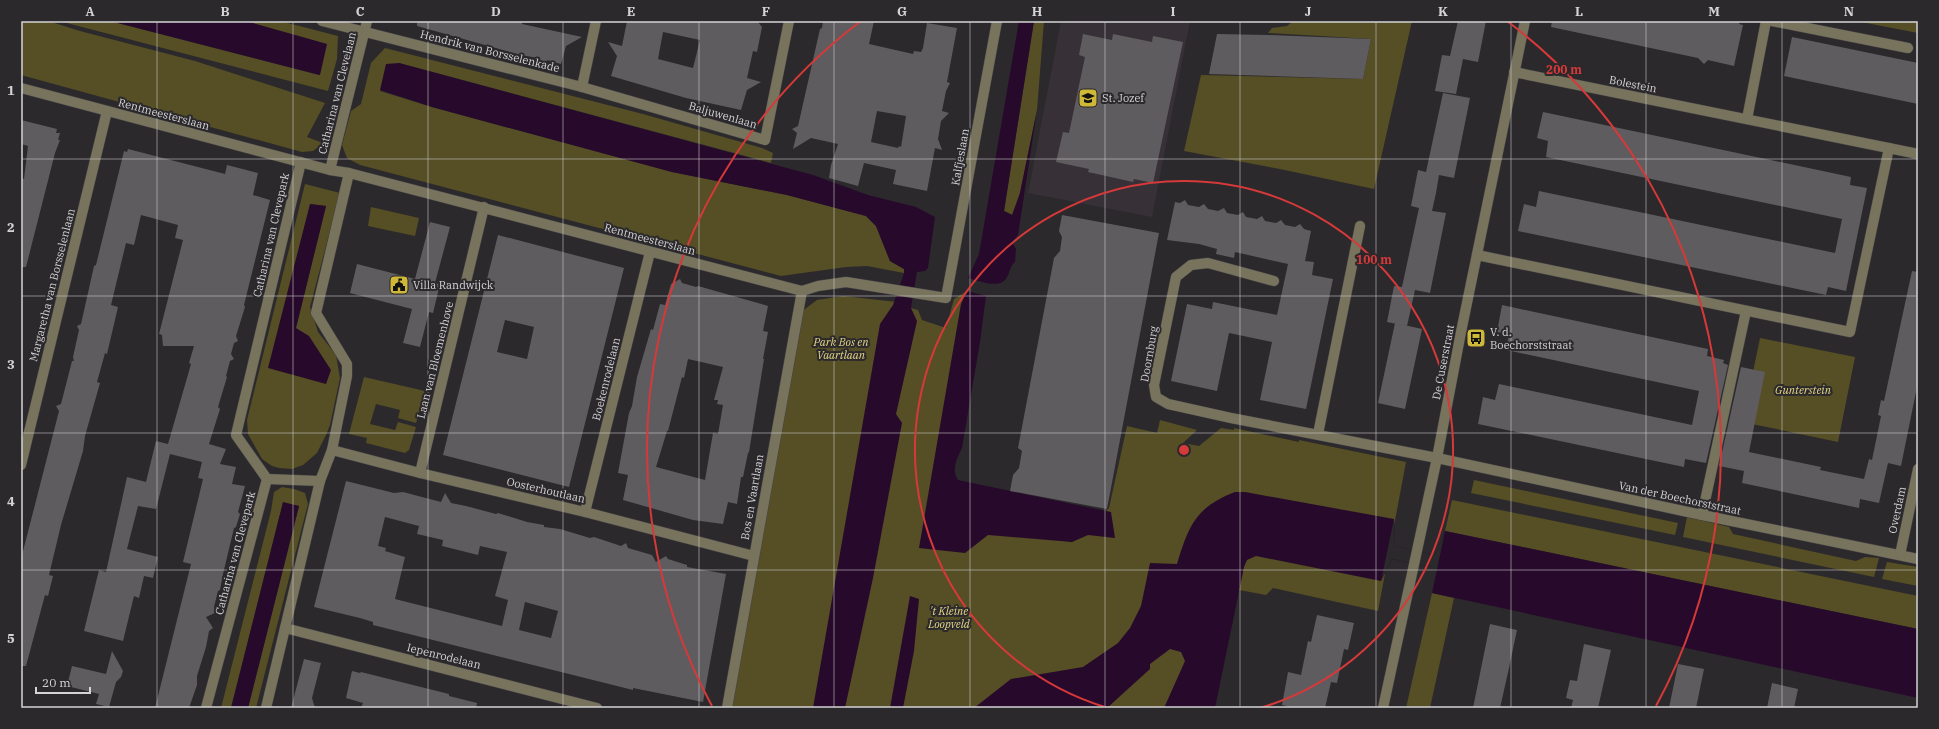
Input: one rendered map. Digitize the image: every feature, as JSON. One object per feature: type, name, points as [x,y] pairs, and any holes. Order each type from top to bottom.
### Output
[{"type":"street","name":"Hendrik van Borsselenkade","points":[[322,21],[582,87]]},
{"type":"street","name":"Catharina van Clevelaan","points":[[330,170],[366,21]]},
{"type":"street","points":[[582,87],[596,21]]},
{"type":"street","name":"Baljuwenlaan","points":[[582,87],[765,140],[789,21]]},
{"type":"street","name":"Kalfjeslaan","points":[[802,291],[818,286],[846,282],[892,288],[946,298],[997,21]]},
{"type":"street","name":"De Cuserstraat","points":[[1383,708],[1437,458],[1525,21]]},
{"type":"street","points":[[1747,119],[1766,21]]},
{"type":"street","points":[[1772,21],[1805,24],[1908,48]]},
{"type":"street","name":"Bolestein","points":[[1514,72],[1918,154]]},
{"type":"street","name":"Rentmeesterslaan","points":[[21,88],[301,162]]},
{"type":"street","name":"Margaretha van Borsselenlaan","points":[[21,465],[107,111]]},
{"type":"street","points":[[1477,255],[1850,332],[1889,148]]},
{"type":"street","name":"Catharina van Clevepark","points":[[206,708],[267,478],[236,435],[301,162],[330,170],[349,173]]},
{"type":"street","points":[[266,708],[320,481],[332,450],[347,376],[347,364],[316,313],[349,173]]},
{"type":"street","name":"Rentmeesterslaan","points":[[349,173],[802,291]]},
{"type":"street","name":"Laan van Bloemenhove","points":[[420,473],[484,207]]},
{"type":"street","points":[[1318,434],[1360,226]]},
{"type":"street","name":"Boekenrodelaan","points":[[585,512],[650,252]]},
{"type":"street","name":"Doornburg","points":[[1274,281],[1208,263],[1190,265],[1176,277],[1154,385],[1156,397],[1168,404],[1437,458]]},
{"type":"street","name":"Bos en Vaartlaan","points":[[727,708],[802,291]]},
{"type":"street","points":[[1702,515],[1746,311]]},
{"type":"street","name":"Oosterhoutlaan","points":[[332,450],[420,473],[585,512],[754,556]]},
{"type":"street","name":"Van der Boechorststraat","points":[[1437,458],[1702,515],[1918,559]]},
{"type":"street","name":"Overdam","points":[[1900,555],[1918,469]]},
{"type":"street","points":[[267,478],[320,481]]},
{"type":"street","name":"Iepenrodelaan","points":[[285,628],[597,708]]},
{"type":"shaded area","points":[[110,21],[245,21],[327,44],[320,75]]},
{"type":"shaded area","points":[[1019,21],[1034,21],[1004,211],[1012,215],[1020,193],[1037,110],[1018,235],[1012,242],[1016,249],[1015,262],[1004,281],[989,284],[968,278],[979,254]]},
{"type":"shaded area","points":[[1061,21],[1190,21],[1152,217],[1028,193]]},
{"type":"shaded area","points":[[399,63],[813,175],[868,195],[916,207],[935,217],[928,268],[925,271],[917,272],[911,308],[917,321],[896,414],[902,423],[873,578],[845,708],[813,708],[880,324],[893,305],[904,273],[904,269],[890,261],[876,226],[866,216],[787,195],[672,172],[432,107],[380,90],[386,64]]},
{"type":"shaded area","points":[[310,204],[326,206],[296,328],[309,336],[331,370],[326,384],[268,368]]},
{"type":"shaded area","points":[[967,291],[986,296],[980,342],[962,448],[955,468],[958,480],[1111,512],[1115,538],[1088,535],[1072,542],[988,535],[965,553],[919,548],[961,304]]},
{"type":"shaded area","points":[[1235,492],[1245,492],[1394,519],[1395,546],[1435,555],[1445,531],[1918,629],[1918,698],[1432,593],[1432,567],[1392,559],[1381,581],[1256,556],[1247,560],[1244,567],[1215,708],[1164,708],[1185,661],[1181,652],[1170,649],[1150,664],[1150,669],[1107,708],[974,708],[1011,679],[1083,667],[1118,643],[1130,628],[1141,606],[1150,563],[1177,564],[1190,528],[1196,519],[1211,504]]},
{"type":"shaded area","points":[[283,502],[299,506],[248,708],[231,708]]},
{"type":"shaded area","points":[[910,596],[919,599],[914,651],[903,708],[890,708]]},
{"type":"green space","points":[[21,21],[48,21],[80,31],[195,61],[325,103],[307,137],[323,143],[313,151],[302,152],[21,75]]},
{"type":"green space","points":[[59,21],[110,21],[319,75],[326,44],[245,21],[280,21],[338,36],[337,59],[328,91]]},
{"type":"green space","points":[[1034,21],[1044,21],[1037,110],[1020,193],[1013,215],[1004,211]]},
{"type":"green space","points":[[1293,21],[1412,21],[1374,189],[1184,151],[1201,75],[1363,79],[1371,39],[1268,33],[1272,28],[1287,26]]},
{"type":"green space","points":[[1856,21],[1918,21],[1918,33]]},
{"type":"green space","points":[[385,48],[643,114],[762,148],[773,153],[771,163],[399,63],[380,91],[432,107],[672,172],[787,195],[866,216],[876,226],[890,261],[904,269],[904,273],[867,266],[846,267],[781,276],[360,165],[347,158],[342,145],[351,111],[361,104],[371,63]]},
{"type":"green space","points":[[305,184],[340,193],[310,307],[318,332],[336,355],[340,378],[330,425],[326,435],[317,453],[303,465],[292,469],[279,468],[272,466],[262,459],[248,434],[247,420]],"holes":[[[310,204],[326,206],[296,328]]]},
{"type":"green space","points":[[371,207],[419,218],[415,236],[368,226]]},
{"type":"green space","name":"'t Kleine Loopveld","points":[[967,291],[970,292],[930,522],[1072,542],[1109,508],[1127,426],[1157,433],[1160,420],[1197,430],[1183,443],[1199,446],[1221,428],[1234,430],[1234,428],[1299,442],[1299,440],[1406,462],[1378,611],[1273,588],[1266,595],[1239,590],[1241,581],[1175,708],[838,708],[911,308],[918,310],[922,320],[946,328],[954,299]]},
{"type":"green space","name":"Park Bos en Vaartlaan","points":[[843,296],[897,302],[816,708],[730,708],[801,312],[817,300]]},
{"type":"green space","name":"Gunterstein","points":[[1760,338],[1855,357],[1838,442],[1752,424],[1753,372]]},
{"type":"green space","points":[[364,377],[425,391],[416,423],[398,418],[400,410],[376,404],[370,424],[395,430],[398,422],[416,427],[409,450],[405,453],[366,443],[367,438],[349,434]]},
{"type":"green space","points":[[1474,480],[1678,523],[1675,535],[1471,493]]},
{"type":"green space","points":[[282,487],[305,493],[308,504],[256,708],[248,708],[299,506],[283,503],[231,708],[221,708],[271,511],[274,492]]},
{"type":"green space","points":[[1452,500],[1918,596],[1918,629],[1445,531]]},
{"type":"green space","points":[[1687,517],[1729,527],[1733,534],[1856,561],[1865,557],[1879,558],[1874,577],[1683,537]]},
{"type":"green space","points":[[1887,562],[1918,567],[1918,586],[1882,579]]},
{"type":"green space","points":[[1432,593],[1454,598],[1430,708],[1406,708]]},
{"type":"pier","points":[[1394,519],[1395,546],[1435,555],[1445,531],[1432,593],[1432,567],[1392,559],[1381,581]]},
{"type":"building","points":[[417,21],[522,21],[522,24],[582,37],[566,46],[561,64],[547,60],[545,67],[538,58],[521,55],[417,26]]},
{"type":"building","points":[[627,21],[757,21],[762,27],[757,52],[753,51],[747,78],[761,82],[747,90],[741,110],[686,98],[611,76],[617,56],[608,42],[622,46]],"holes":[[[663,32],[700,40],[693,68],[658,59]]]},
{"type":"building","points":[[823,21],[874,21],[869,44],[913,54],[914,51],[921,52],[923,48],[927,23],[957,28],[947,82],[950,83],[946,91],[942,111],[949,113],[941,121],[938,139],[942,150],[935,148],[927,191],[893,184],[896,170],[864,163],[858,186],[829,178],[831,165],[838,144],[811,138],[793,149],[797,133],[792,129],[798,126],[820,29],[822,28]],"holes":[[[877,111],[906,116],[901,147],[899,146],[898,148],[871,142]]]},
{"type":"building","points":[[1458,21],[1486,21],[1478,62],[1463,59],[1456,94],[1435,91],[1442,55],[1450,56]]},
{"type":"building","points":[[1552,21],[1740,21],[1739,24],[1743,25],[1734,66],[1708,60],[1704,64],[1698,58],[1551,27]]},
{"type":"building","points":[[1083,34],[1112,40],[1113,34],[1152,42],[1153,36],[1183,42],[1153,183],[1134,179],[1133,182],[1088,172],[1089,169],[1056,162],[1063,132],[1069,133],[1085,57],[1079,55]]},
{"type":"building","points":[[1217,34],[1371,39],[1363,79],[1209,74]]},
{"type":"building","points":[[1792,37],[1918,63],[1918,104],[1784,76]]},
{"type":"building","points":[[1443,93],[1470,98],[1454,178],[1439,175],[1432,211],[1446,213],[1430,293],[1415,290],[1407,326],[1387,322],[1394,286],[1402,287],[1419,208],[1411,206],[1418,170],[1426,172]]},
{"type":"building","points":[[1543,112],[1851,177],[1850,185],[1867,188],[1846,291],[1828,287],[1826,295],[1518,231],[1524,204],[1536,207],[1539,191],[1835,253],[1842,219],[1546,157],[1548,141],[1537,138]]},
{"type":"building","points":[[21,120],[57,129],[56,133],[60,133],[58,140],[60,140],[55,153],[26,267],[21,267],[21,178],[24,179],[28,146],[21,144]]},
{"type":"building","points":[[128,149],[225,174],[227,165],[258,173],[253,195],[270,200],[244,305],[245,307],[236,336],[238,341],[234,343],[231,354],[234,359],[230,361],[218,407],[220,409],[209,444],[226,449],[220,464],[236,467],[232,484],[245,486],[238,512],[240,514],[236,527],[234,528],[220,590],[218,591],[214,607],[217,612],[206,617],[213,628],[209,631],[206,647],[197,676],[197,685],[189,708],[155,708],[191,564],[183,562],[203,479],[198,478],[202,462],[170,454],[156,509],[138,506],[127,549],[158,557],[153,578],[144,576],[139,598],[134,596],[123,641],[84,631],[99,570],[106,572],[127,477],[146,482],[156,441],[168,444],[191,364],[189,363],[194,346],[163,346],[162,335],[159,334],[183,240],[175,238],[178,225],[141,215],[134,245],[126,243],[111,305],[118,307],[107,354],[105,353],[97,382],[100,383],[85,436],[83,451],[61,525],[49,575],[53,576],[48,596],[45,595],[26,666],[21,666],[21,559],[59,411],[56,406],[61,404],[72,361],[74,361],[73,357],[79,330],[77,326],[81,324],[94,266],[96,265],[124,151],[127,152]]},
{"type":"building","points":[[1185,200],[1188,205],[1199,207],[1204,204],[1208,209],[1218,211],[1224,208],[1227,213],[1238,215],[1243,212],[1246,217],[1257,219],[1262,216],[1265,221],[1276,223],[1281,220],[1285,225],[1295,227],[1300,224],[1304,229],[1311,231],[1305,261],[1314,262],[1312,275],[1333,279],[1306,409],[1260,400],[1272,342],[1229,333],[1217,391],[1171,381],[1187,304],[1212,309],[1213,302],[1277,315],[1288,264],[1235,252],[1234,258],[1216,254],[1217,249],[1199,244],[1167,240],[1175,202],[1180,203]]},
{"type":"building","points":[[1062,215],[1159,233],[1107,509],[1010,491],[1013,475],[1019,468],[1022,451],[1018,448],[1054,258],[1060,251],[1062,237],[1059,231]]},
{"type":"building","points":[[430,222],[450,227],[435,283],[440,284],[433,313],[429,312],[420,347],[403,343],[412,309],[350,293],[357,264],[415,279]]},
{"type":"building","points":[[498,235],[624,268],[569,487],[443,455]],"holes":[[[505,320],[534,327],[527,359],[497,352]]]},
{"type":"building","points":[[1912,271],[1918,272],[1918,382],[1901,466],[1888,463],[1879,503],[1860,499],[1859,508],[1742,483],[1744,471],[1719,466],[1741,367],[1765,372],[1749,452],[1821,467],[1820,470],[1864,479],[1869,459],[1872,460],[1881,416],[1878,415],[1881,400],[1884,401]]},
{"type":"building","points":[[680,279],[682,283],[696,287],[698,286],[768,306],[763,331],[768,332],[749,452],[743,477],[741,477],[737,504],[728,502],[723,524],[693,520],[623,500],[628,475],[618,473],[637,377],[660,304],[665,305],[671,284]],"holes":[[[688,359],[723,367],[714,400],[718,400],[717,404],[723,405],[718,434],[713,433],[705,480],[656,467],[668,431],[682,377],[684,378]]]},
{"type":"building","points":[[1502,305],[1708,349],[1707,356],[1724,360],[1723,363],[1728,365],[1706,463],[1685,459],[1684,467],[1478,424],[1483,397],[1495,400],[1499,384],[1692,425],[1699,391],[1506,350],[1509,334],[1497,332]]},
{"type":"building","points":[[1395,323],[1422,329],[1405,409],[1378,403]]},
{"type":"building","points":[[346,481],[394,493],[403,492],[441,502],[445,493],[451,503],[496,514],[498,513],[527,522],[544,525],[544,527],[560,529],[590,538],[594,537],[621,546],[626,543],[628,548],[652,555],[656,562],[666,556],[668,559],[687,565],[687,567],[726,574],[703,702],[633,688],[633,690],[373,625],[373,622],[360,618],[314,607]],"holes":[[[385,517],[419,526],[417,534],[443,540],[442,546],[478,555],[480,546],[507,552],[495,596],[508,600],[502,626],[395,599],[405,557],[385,551],[386,548],[378,546]],[[525,602],[558,611],[551,638],[519,630]]]},
{"type":"building","points":[[1317,615],[1354,623],[1348,650],[1344,649],[1337,683],[1331,682],[1325,708],[1294,708],[1282,705],[1288,672],[1301,675],[1308,641],[1311,642]]},
{"type":"building","points":[[1490,624],[1517,630],[1500,708],[1473,708]]},
{"type":"building","points":[[1584,644],[1611,650],[1598,708],[1571,708],[1573,700],[1566,698],[1570,680],[1577,681]]},
{"type":"building","points":[[112,651],[123,671],[121,677],[116,682],[109,707],[96,704],[99,694],[67,686],[72,666],[106,674]]},
{"type":"building","points":[[304,659],[321,663],[312,698],[315,708],[291,708]]},
{"type":"building","points":[[1678,664],[1704,669],[1696,708],[1669,708]]},
{"type":"building","points":[[352,671],[449,694],[449,696],[477,703],[476,708],[361,708],[363,703],[346,698]]},
{"type":"building","points":[[1772,683],[1798,689],[1794,708],[1767,708]]},
{"type":"place","name":"St. Jozef","points":[[1088,98]]},
{"type":"place","name":"Villa Randwijck","points":[[399,285]]},
{"type":"place","name":"V. d. Boechorststraat","points":[[1476,338]]}]
